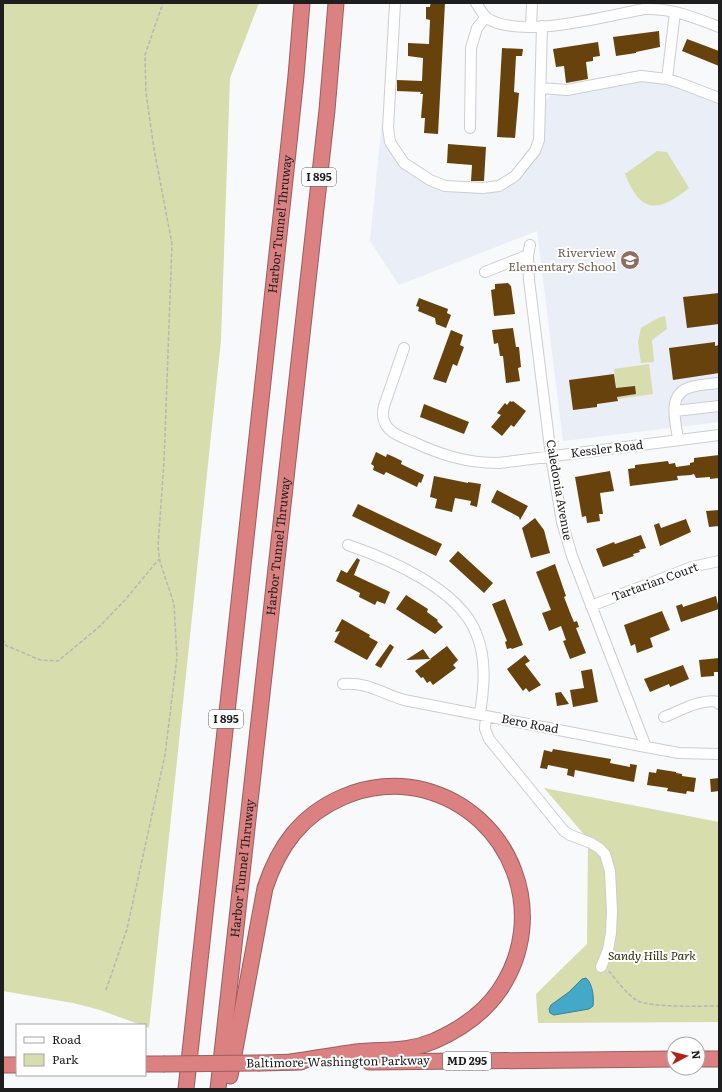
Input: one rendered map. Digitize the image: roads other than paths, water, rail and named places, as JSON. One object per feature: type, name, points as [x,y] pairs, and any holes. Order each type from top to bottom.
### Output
[{"type":"highway","name":"Harbor Tunnel Thruway","points":[[186,1089],[288,152],[302,3]]},
{"type":"highway","name":"Harbor Tunnel Thruway","points":[[218,1089],[325,125],[336,3]]},
{"type":"highway","points":[[228,1089],[265,888],[275,862],[290,836],[300,825],[324,806],[347,795],[371,788],[394,786],[419,789],[442,796],[464,807],[484,823],[494,834],[515,872],[522,900],[522,928],[517,953],[507,978],[489,1003],[469,1022],[444,1036],[422,1045],[400,1050],[358,1052],[291,1062]]},
{"type":"highway","name":"Baltimore-Washington Parkway","points":[[146,1064],[666,1059]]},
{"type":"highway","points":[[706,1059],[719,1059]]},
{"type":"highway","points":[[3,1066],[16,1065]]},
{"type":"street","points":[[395,3],[388,128],[390,142],[404,163],[430,180],[445,186],[483,188],[498,186],[515,176],[536,151],[539,140],[542,26]]},
{"type":"street","points":[[476,3],[486,17],[503,24],[542,26],[584,21],[655,6],[691,16],[719,27]]},
{"type":"street","points":[[531,26],[532,3]]},
{"type":"street","points":[[667,79],[675,12]]},
{"type":"street","points":[[470,128],[471,48],[476,28],[486,17]]},
{"type":"street","points":[[541,88],[567,90],[641,76],[667,79],[719,98]]},
{"type":"street","name":"Caledonia Avenue","points":[[530,245],[528,255],[529,280],[551,456],[558,503],[566,540],[646,747]]},
{"type":"street","points":[[485,272],[528,255]]},
{"type":"street","name":"Kessler Road","points":[[404,348],[382,412],[385,422],[388,428],[394,433],[436,452],[460,460],[483,463],[499,462],[719,435]]},
{"type":"street","points":[[678,440],[674,404],[677,395],[683,390],[692,386],[719,383]]},
{"type":"street","points":[[675,411],[719,406]]},
{"type":"street","points":[[348,545],[382,558],[417,576],[449,598],[470,620],[476,632],[483,662],[483,715],[485,729],[489,739],[564,831],[578,839],[591,843],[600,848],[604,854],[610,872],[612,911],[611,933],[608,950],[602,965]]},
{"type":"street","name":"Tartarian Court","points":[[592,606],[692,567],[719,561]]},
{"type":"street","name":"Bero Road","points":[[343,684],[354,683],[374,687],[388,695],[404,700],[646,747],[679,753],[719,754]]},
{"type":"street","points":[[664,717],[706,702],[713,701],[719,702],[719,704]]},
{"type":"water","points":[[586,978],[592,987],[593,1006],[589,1009],[554,1015],[550,1013],[549,1009],[551,1005],[569,992],[582,979]]},
{"type":"place","name":"Riverview Elementary School","points":[[630,260]]},
{"type":"park label","name":"Sandy Hills Park","points":[[652,956]]}]
